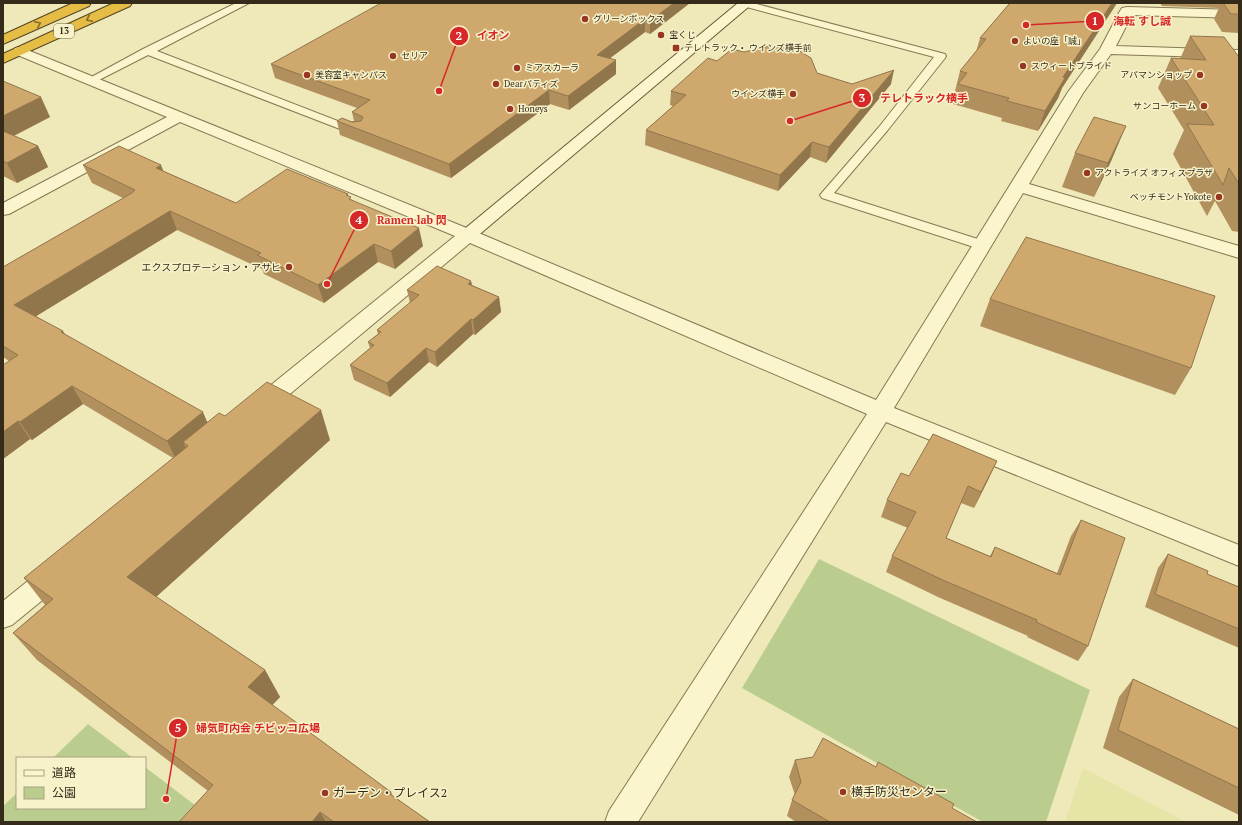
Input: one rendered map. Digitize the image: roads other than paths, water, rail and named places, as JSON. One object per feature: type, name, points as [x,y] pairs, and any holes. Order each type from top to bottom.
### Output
[{"type":"highway","name":"13","points":[[3,40],[84,3]]},
{"type":"highway","name":"13","points":[[3,59],[125,3]]},
{"type":"street","points":[[241,422],[468,235],[745,3]]},
{"type":"street","points":[[620,822],[882,411],[1076,92],[1107,50],[1127,11],[1239,14]]},
{"type":"street","points":[[1107,50],[1239,54]]},
{"type":"street","points":[[20,51],[468,235],[882,411],[1239,556]]},
{"type":"street","points":[[3,210],[180,116]]},
{"type":"street","points":[[1018,186],[1239,252]]},
{"type":"street","points":[[3,617],[76,557]]},
{"type":"lane","points":[[91,80],[244,3]]},
{"type":"lane","points":[[745,3],[941,56],[883,129],[826,195],[982,245]]},
{"type":"lane","points":[[147,51],[359,132]]},
{"type":"place","name":"グリーンボックス","points":[[585,19]]},
{"type":"place","name":"海転 すし誠","points":[[1026,25]]},
{"type":"place","name":"宝くじ","points":[[661,35]]},
{"type":"place","name":"よいの座「誠」","points":[[1015,41]]},
{"type":"place","name":"テレトラック・ ウインズ横手前","points":[[676,48]]},
{"type":"place","name":"セリア","points":[[393,56]]},
{"type":"place","name":"スウィートブライド","points":[[1023,66]]},
{"type":"place","name":"ミアスカーラ","points":[[517,68]]},
{"type":"place","name":"美容室キャンパス","points":[[307,75]]},
{"type":"place","name":"アパマンショップ","points":[[1200,75]]},
{"type":"place","name":"Dearパティズ","points":[[496,84]]},
{"type":"place","name":"イオン","points":[[439,91]]},
{"type":"place","name":"ウインズ横手","points":[[793,94]]},
{"type":"place","name":"サンコーホーム","points":[[1204,106]]},
{"type":"place","name":"Honeys","points":[[510,109]]},
{"type":"place","name":"テレトラック横手","points":[[790,121]]},
{"type":"place","name":"アクトライズ オフィスプラザ","points":[[1087,173]]},
{"type":"place","name":"ベッチモントYokote","points":[[1219,197]]},
{"type":"place","name":"エクスプロテーション・アサヒ","points":[[289,267]]},
{"type":"place","name":"Ramen lab 閃","points":[[327,284]]},
{"type":"place","name":"横手防災センター","points":[[843,792]]},
{"type":"place","name":"ガーデン・プレイス2","points":[[325,793]]},
{"type":"place","name":"婦気町内会 チビッコ広場","points":[[166,799]]}]
